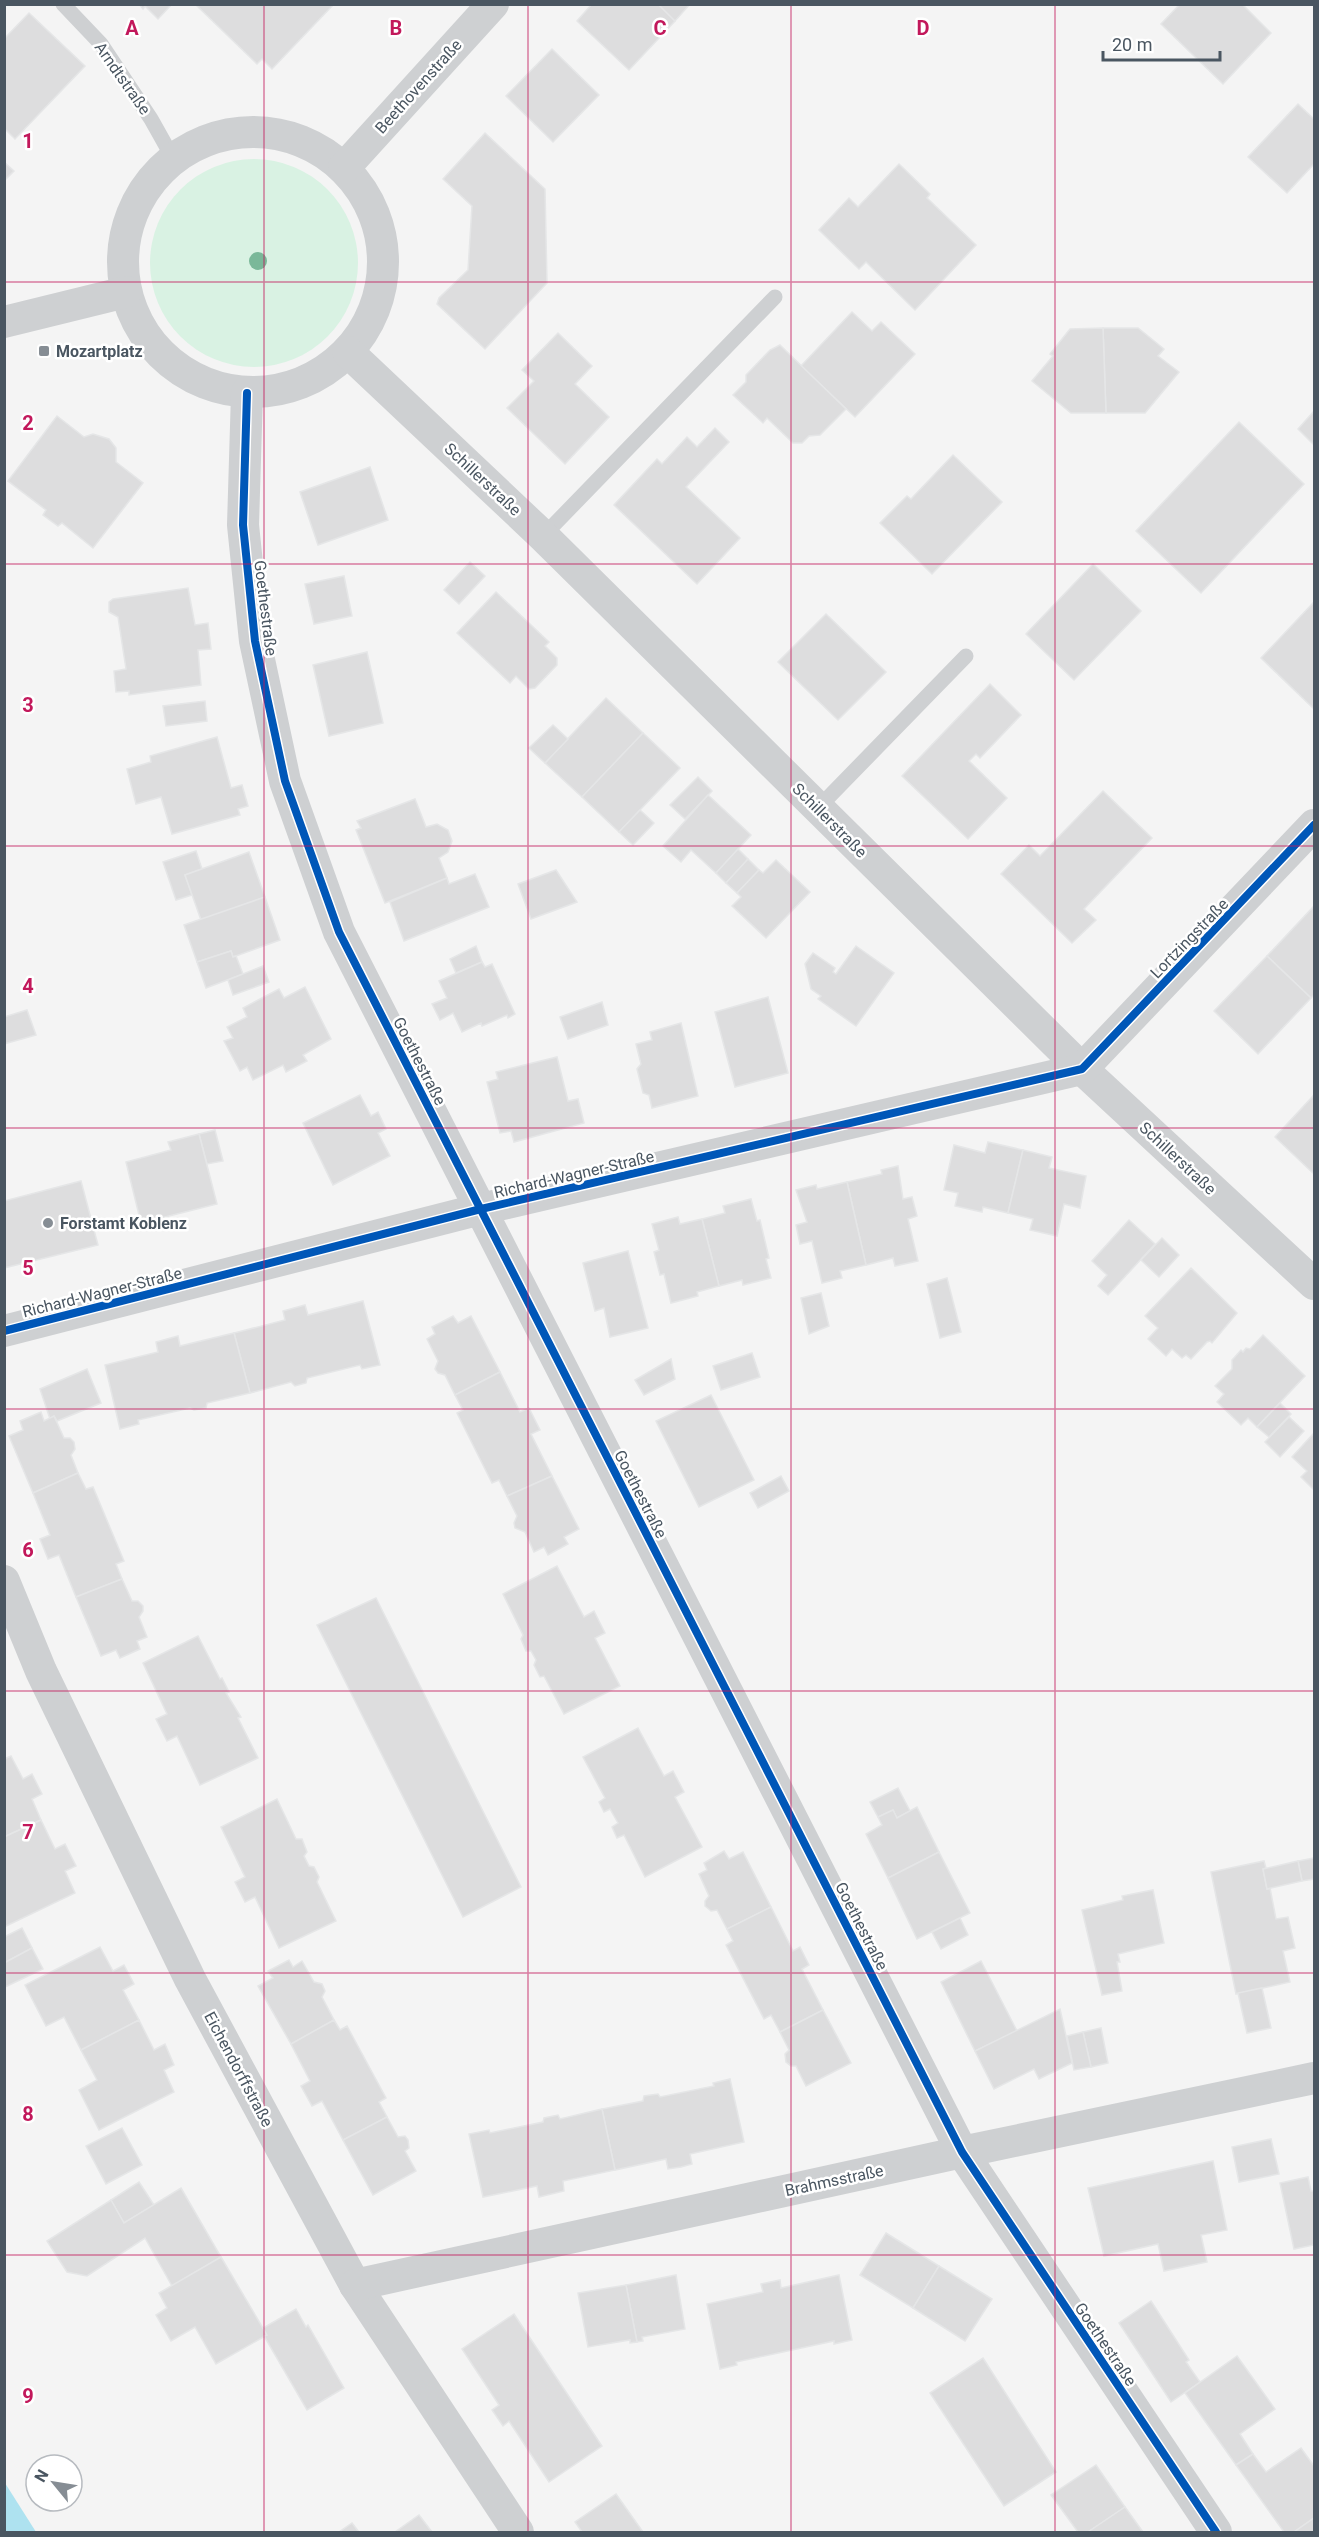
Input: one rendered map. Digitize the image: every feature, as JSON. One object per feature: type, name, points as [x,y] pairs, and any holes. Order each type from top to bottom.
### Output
[{"type":"street","name":"Beethovenstraße","points":[[344,168],[493,4]]},
{"type":"street","points":[[261,132],[287,136],[312,145],[344,168],[359,185],[375,215],[383,248],[384,270],[373,314],[362,334],[348,352],[329,369],[302,383],[271,392],[247,393],[208,385],[175,367],[147,339],[126,292],[123,252],[133,213],[154,178],[196,145],[221,136],[261,132]]},
{"type":"street","points":[[4,322],[126,292]]},
{"type":"street","name":"Schillerstraße","points":[[348,352],[543,536],[1082,1069],[1314,1284]]},
{"type":"street","name":"Goethestraße","points":[[247,393],[243,525],[255,641],[285,781],[339,932],[962,2152],[1216,2532]]},
{"type":"street","name":"Lortzingstraße","points":[[1082,1069],[1314,825]]},
{"type":"street","name":"Richard-Wagner-Straße","points":[[4,1331],[481,1209],[1082,1069]]},
{"type":"street","name":"Eichendorffstraße","points":[[4,1581],[41,1671],[190,1978],[355,2285],[518,2532]]},
{"type":"street","name":"Brahmsstraße","points":[[355,2285],[962,2152],[1314,2078]]},
{"type":"lane","name":"Arndtstraße","points":[[63,4],[101,44],[151,119],[174,160]]},
{"type":"lane","points":[[543,536],[776,297]]},
{"type":"lane","points":[[818,808],[966,656]]},
{"type":"green space","points":[[254,159],[274,161],[303,171],[334,197],[350,223],[356,243],[358,263],[356,283],[346,312],[320,343],[294,359],[274,365],[254,367],[234,365],[205,355],[174,329],[158,303],[152,283],[150,263],[152,243],[162,214],[188,183],[214,167],[234,161]]},
{"type":"water","points":[[5,2483],[36,2532],[5,2532]]},
{"type":"building","points":[[139,4],[172,4],[158,19],[145,6],[143,9]]},
{"type":"building","points":[[195,4],[334,4],[272,69],[262,59],[257,64]]},
{"type":"building","points":[[592,4],[658,4],[675,21],[629,70],[577,21]]},
{"type":"building","points":[[658,4],[690,4],[675,21]]},
{"type":"building","points":[[1180,4],[1242,4],[1271,33],[1223,84],[1161,24]]},
{"type":"building","points":[[29,13],[85,66],[15,139],[4,128],[4,39]]},
{"type":"building","points":[[552,49],[599,95],[553,142],[506,96]]},
{"type":"building","points":[[1298,104],[1314,119],[1314,164],[1287,193],[1248,157]]},
{"type":"building","points":[[485,133],[545,189],[547,283],[485,349],[437,304],[439,298],[468,270],[472,206],[443,179]]},
{"type":"building","points":[[4,162],[14,171],[4,181]]},
{"type":"building","points":[[899,164],[930,194],[927,198],[976,245],[915,310],[866,262],[859,269],[819,230],[849,198],[858,207]]},
{"type":"building","points":[[852,312],[872,331],[881,322],[915,354],[855,417],[801,366]]},
{"type":"building","points":[[1103,328],[1138,328],[1164,349],[1158,356],[1179,372],[1145,413],[1106,413]]},
{"type":"building","points":[[1103,328],[1106,413],[1071,413],[1032,381],[1053,356],[1050,354],[1070,329]]},
{"type":"building","points":[[558,333],[592,366],[575,384],[609,417],[565,464],[507,408],[534,381],[522,370]]},
{"type":"building","points":[[780,345],[846,409],[820,435],[809,436],[802,443],[793,443],[767,418],[763,423],[733,395],[746,382],[746,375],[770,350]]},
{"type":"building","points":[[1314,411],[1314,445],[1298,429]]},
{"type":"building","points":[[57,416],[84,437],[93,434],[109,439],[116,448],[116,462],[143,483],[93,548],[62,523],[58,526],[43,515],[46,510],[8,481]]},
{"type":"building","points":[[1239,422],[1304,484],[1201,593],[1136,531]]},
{"type":"building","points":[[715,428],[729,442],[686,487],[740,538],[697,584],[614,505],[657,459],[662,464],[687,437],[697,447]]},
{"type":"building","points":[[953,455],[1002,502],[932,574],[880,523],[907,496],[911,499]]},
{"type":"building","points":[[370,467],[388,520],[318,545],[300,492]]},
{"type":"building","points":[[470,562],[485,576],[459,604],[444,590]]},
{"type":"building","points":[[1093,564],[1141,611],[1074,680],[1026,634]]},
{"type":"building","points":[[344,576],[352,616],[314,624],[305,584]]},
{"type":"building","points":[[188,588],[195,625],[208,623],[211,649],[198,650],[201,685],[129,695],[129,691],[116,692],[114,671],[126,669],[118,617],[109,612],[109,602],[113,599]]},
{"type":"building","points":[[496,592],[549,642],[545,646],[557,658],[557,665],[535,688],[529,689],[516,676],[510,683],[457,633]]},
{"type":"building","points":[[1314,602],[1314,709],[1261,658]]},
{"type":"building","points":[[826,614],[886,672],[838,720],[778,662]]},
{"type":"building","points":[[367,652],[383,723],[329,736],[313,665]]},
{"type":"building","points":[[990,684],[1021,715],[980,758],[976,754],[969,761],[1007,798],[968,839],[902,776]]},
{"type":"building","points":[[606,698],[643,733],[582,797],[545,763]]},
{"type":"building","points":[[205,701],[207,721],[166,726],[163,706]]},
{"type":"building","points":[[553,725],[568,739],[545,763],[529,748]]},
{"type":"building","points":[[643,733],[680,768],[619,832],[582,797]]},
{"type":"building","points":[[217,737],[231,788],[242,785],[248,806],[238,809],[240,815],[172,834],[161,797],[136,804],[127,769],[151,762],[150,756]]},
{"type":"building","points":[[698,777],[712,791],[685,819],[670,805]]},
{"type":"building","points":[[1103,791],[1152,838],[1084,909],[1096,920],[1072,943],[1001,874],[1029,845],[1040,856]]},
{"type":"building","points":[[708,795],[751,835],[716,873],[691,850],[681,862],[663,846]]},
{"type":"building","points":[[415,799],[426,827],[437,824],[448,830],[452,841],[448,852],[439,858],[447,878],[385,903],[356,830],[361,828],[357,821]]},
{"type":"building","points":[[640,810],[654,823],[633,845],[619,832]]},
{"type":"building","points":[[738,849],[748,859],[726,883],[716,873]]},
{"type":"building","points":[[196,851],[202,869],[185,875],[192,895],[176,900],[163,862]]},
{"type":"building","points":[[249,852],[265,897],[201,920],[185,875]]},
{"type":"building","points":[[748,859],[759,870],[737,893],[726,883]]},
{"type":"building","points":[[776,860],[810,892],[766,938],[732,906],[741,897],[737,893],[759,870],[763,873]]},
{"type":"building","points":[[556,870],[577,902],[531,919],[518,884]]},
{"type":"building","points":[[475,874],[489,907],[404,941],[390,902],[447,878],[449,884]]},
{"type":"building","points":[[265,897],[280,940],[233,957],[231,951],[197,962],[184,925]]},
{"type":"building","points":[[1314,906],[1314,995],[1311,998],[1267,956]]},
{"type":"building","points":[[476,946],[482,962],[456,973],[450,959]]},
{"type":"building","points":[[856,946],[894,973],[856,1026],[818,999],[821,996],[811,989],[805,964],[813,953],[835,968],[833,972],[836,974]]},
{"type":"building","points":[[231,951],[233,957],[236,956],[243,974],[206,988],[197,962]]},
{"type":"building","points":[[1267,956],[1311,998],[1258,1054],[1214,1011]]},
{"type":"building","points":[[482,962],[485,967],[492,964],[515,1014],[482,1026],[481,1023],[462,1032],[453,1013],[440,1020],[432,1004],[447,998],[439,981]]},
{"type":"building","points":[[263,966],[269,982],[233,995],[228,980]]},
{"type":"building","points":[[305,987],[331,1039],[303,1055],[307,1061],[286,1072],[283,1065],[253,1080],[247,1067],[240,1071],[224,1041],[233,1038],[227,1027],[247,1017],[243,1008],[279,989],[284,998]]},
{"type":"building","points":[[768,997],[788,1073],[735,1087],[715,1012]]},
{"type":"building","points":[[602,1002],[608,1025],[568,1039],[560,1017]]},
{"type":"building","points":[[27,1010],[36,1035],[4,1044],[4,1017]]},
{"type":"building","points":[[681,1023],[698,1096],[652,1108],[649,1095],[643,1093],[637,1069],[641,1064],[636,1044],[652,1040],[650,1032]]},
{"type":"building","points":[[557,1057],[568,1101],[578,1099],[584,1123],[514,1142],[511,1131],[500,1133],[487,1082],[498,1079],[496,1072]]},
{"type":"building","points":[[360,1095],[371,1116],[378,1112],[386,1129],[378,1133],[390,1156],[333,1185],[303,1123]]},
{"type":"building","points":[[1314,1095],[1314,1174],[1275,1137]]},
{"type":"building","points":[[215,1130],[223,1161],[207,1164],[199,1134]]},
{"type":"building","points":[[199,1134],[217,1204],[141,1223],[126,1162],[171,1150],[168,1142]]},
{"type":"building","points":[[988,1142],[1023,1150],[1008,1213],[983,1207],[982,1212],[955,1206],[958,1193],[944,1190],[954,1145],[985,1153]]},
{"type":"building","points":[[1023,1150],[1052,1157],[1049,1168],[1086,1176],[1080,1208],[1064,1204],[1057,1236],[1030,1230],[1033,1219],[1008,1213]]},
{"type":"building","points":[[898,1166],[903,1199],[912,1197],[917,1216],[908,1219],[918,1261],[895,1266],[893,1258],[866,1265],[847,1182],[882,1174],[881,1170]]},
{"type":"building","name":"Forstamt Koblenz","points":[[81,1181],[98,1245],[4,1268],[4,1201]]},
{"type":"building","points":[[847,1182],[866,1265],[840,1271],[842,1278],[822,1283],[812,1241],[800,1244],[796,1225],[807,1222],[796,1190],[816,1185],[817,1189]]},
{"type":"building","points":[[751,1199],[757,1221],[760,1220],[771,1278],[743,1285],[742,1280],[719,1286],[702,1219],[725,1213],[723,1206]]},
{"type":"building","points":[[678,1217],[680,1224],[702,1219],[719,1286],[697,1292],[698,1296],[671,1303],[664,1274],[660,1275],[654,1252],[659,1250],[652,1224]]},
{"type":"building","points":[[1129,1220],[1155,1244],[1108,1295],[1098,1286],[1107,1275],[1092,1261]]},
{"type":"building","points":[[1162,1238],[1179,1255],[1159,1277],[1141,1260]]},
{"type":"building","points":[[628,1251],[648,1328],[610,1337],[604,1308],[595,1311],[583,1263]]},
{"type":"building","points":[[1191,1268],[1237,1313],[1212,1343],[1207,1342],[1191,1359],[1186,1355],[1182,1358],[1172,1349],[1166,1356],[1148,1339],[1158,1328],[1145,1316]]},
{"type":"building","points":[[947,1278],[961,1332],[940,1338],[927,1284]]},
{"type":"building","points":[[821,1293],[829,1326],[809,1334],[801,1298]]},
{"type":"building","points":[[363,1301],[380,1365],[362,1369],[360,1365],[307,1378],[306,1383],[295,1386],[291,1382],[250,1393],[234,1333],[285,1320],[283,1311],[305,1305],[308,1315]]},
{"type":"building","points":[[453,1316],[458,1323],[471,1316],[500,1372],[455,1395],[445,1375],[438,1373],[435,1369],[438,1361],[427,1339],[435,1334],[432,1327]]},
{"type":"building","points":[[234,1333],[250,1393],[207,1403],[206,1408],[194,1410],[190,1408],[138,1420],[139,1424],[120,1429],[105,1365],[158,1352],[156,1342],[178,1336],[180,1346]]},
{"type":"building","points":[[1263,1335],[1305,1376],[1257,1427],[1248,1418],[1241,1425],[1217,1402],[1224,1394],[1215,1386],[1232,1369],[1232,1360],[1241,1350],[1243,1352],[1246,1348],[1250,1349]]},
{"type":"building","points":[[752,1353],[760,1377],[721,1390],[713,1366]]},
{"type":"building","points":[[671,1359],[675,1379],[644,1395],[635,1380]]},
{"type":"building","points":[[87,1369],[101,1403],[57,1421],[54,1416],[50,1419],[40,1389]]},
{"type":"building","points":[[500,1372],[520,1412],[529,1408],[540,1430],[531,1434],[552,1476],[507,1496],[499,1480],[492,1483],[457,1413],[463,1410],[455,1395]]},
{"type":"building","points":[[711,1395],[754,1480],[699,1507],[656,1421]]},
{"type":"building","points":[[1280,1403],[1291,1414],[1269,1437],[1257,1427]]},
{"type":"building","points":[[41,1412],[44,1421],[54,1416],[64,1438],[70,1438],[74,1442],[75,1449],[71,1455],[78,1473],[33,1493],[9,1436],[23,1430],[20,1421]]},
{"type":"building","points":[[1289,1417],[1304,1431],[1280,1457],[1265,1442]]},
{"type":"building","points":[[1314,1433],[1314,1490],[1301,1477],[1307,1471],[1292,1457]]},
{"type":"building","points":[[78,1473],[86,1489],[93,1487],[124,1561],[116,1564],[122,1579],[76,1597],[59,1555],[48,1559],[40,1539],[50,1535],[33,1493]]},
{"type":"building","points":[[552,1476],[579,1529],[564,1537],[568,1544],[548,1555],[544,1547],[534,1552],[525,1532],[515,1528],[514,1523],[517,1516],[507,1496]]},
{"type":"building","points":[[781,1476],[789,1491],[758,1508],[750,1493]]},
{"type":"building","points":[[557,1566],[584,1617],[594,1611],[605,1633],[595,1638],[620,1686],[564,1714],[544,1676],[540,1677],[531,1651],[526,1651],[521,1639],[523,1635],[503,1594]]},
{"type":"building","points":[[122,1579],[132,1601],[138,1601],[143,1606],[139,1617],[147,1637],[137,1641],[140,1649],[120,1658],[116,1650],[101,1656],[76,1597]]},
{"type":"building","points":[[376,1598],[521,1887],[463,1917],[317,1625]]},
{"type":"building","points":[[198,1636],[229,1692],[226,1693],[241,1717],[238,1718],[258,1758],[200,1785],[177,1736],[167,1741],[156,1719],[167,1714],[143,1663]]},
{"type":"building","points":[[638,1728],[664,1776],[673,1771],[684,1792],[675,1797],[702,1847],[645,1877],[624,1835],[617,1838],[612,1827],[618,1823],[610,1809],[604,1812],[599,1802],[605,1798],[583,1757]]},
{"type":"building","points":[[11,1756],[23,1779],[32,1774],[42,1794],[32,1799],[41,1820],[4,1837],[4,1759]]},
{"type":"building","points":[[898,1788],[910,1811],[897,1818],[893,1810],[878,1817],[870,1802]]},
{"type":"building","points":[[277,1799],[296,1839],[302,1839],[307,1852],[304,1856],[319,1877],[317,1882],[336,1921],[279,1948],[255,1897],[245,1902],[235,1882],[245,1877],[221,1827]]},
{"type":"building","points":[[917,1807],[939,1852],[888,1878],[866,1834],[882,1825],[878,1817],[893,1810],[897,1818]]},
{"type":"building","points":[[41,1820],[55,1849],[65,1844],[76,1866],[65,1871],[75,1893],[4,1927],[4,1837]]},
{"type":"building","points":[[724,1851],[729,1859],[743,1852],[771,1907],[727,1929],[717,1910],[711,1911],[705,1906],[705,1901],[709,1896],[699,1874],[707,1870],[704,1863]]},
{"type":"building","points":[[939,1852],[970,1913],[917,1939],[888,1878]]},
{"type":"building","points":[[1314,1858],[1314,1879],[1302,1881],[1298,1861]]},
{"type":"building","points":[[1264,1861],[1266,1868],[1263,1869],[1267,1889],[1270,1888],[1276,1919],[1288,1917],[1295,1948],[1283,1951],[1290,1982],[1236,1994],[1211,1872]]},
{"type":"building","points":[[1298,1861],[1302,1881],[1267,1889],[1263,1869]]},
{"type":"building","points":[[1153,1890],[1164,1943],[1118,1954],[1120,1962],[1117,1962],[1122,1991],[1102,1995],[1082,1910],[1123,1900],[1122,1896]]},
{"type":"building","points":[[771,1907],[793,1951],[800,1947],[809,1965],[802,1969],[823,2010],[780,2032],[771,2015],[764,2019],[726,1945],[733,1941],[727,1929]]},
{"type":"building","points":[[960,1918],[968,1935],[941,1949],[932,1932]]},
{"type":"building","points":[[22,1928],[32,1948],[4,1963],[4,1937]]},
{"type":"building","points":[[100,1947],[113,1971],[124,1965],[134,1984],[123,1990],[139,2020],[81,2050],[64,2017],[46,2026],[25,1985]]},
{"type":"building","points":[[32,1948],[43,1969],[5,1987],[4,1963]]},
{"type":"building","points":[[289,1960],[293,1967],[302,1961],[314,1982],[322,1984],[325,1991],[322,1997],[334,2020],[291,2044],[258,1986],[273,1978],[268,1971]]},
{"type":"building","points":[[981,1961],[1017,2031],[975,2051],[941,1982]]},
{"type":"building","points":[[1262,1988],[1271,2028],[1247,2033],[1238,1993]]},
{"type":"building","points":[[1060,2009],[1072,2063],[1039,2079],[1034,2069],[994,2089],[975,2051]]},
{"type":"building","points":[[823,2010],[851,2063],[806,2086],[796,2066],[791,2066],[786,2062],[785,2054],[789,2050],[780,2032]]},
{"type":"building","points":[[139,2020],[154,2050],[165,2044],[174,2065],[164,2070],[174,2092],[99,2130],[79,2090],[97,2080],[81,2050]]},
{"type":"building","points":[[334,2020],[340,2030],[347,2026],[386,2098],[379,2102],[387,2117],[343,2140],[322,2101],[312,2106],[301,2086],[310,2081],[291,2044]]},
{"type":"building","points":[[1101,2028],[1108,2063],[1091,2067],[1083,2032]]},
{"type":"building","points":[[1083,2032],[1091,2067],[1074,2070],[1067,2036]]},
{"type":"building","points":[[730,2079],[744,2142],[690,2154],[692,2164],[681,2167],[668,2169],[666,2159],[615,2170],[602,2109],[643,2101],[644,2096],[658,2094],[660,2097],[714,2086],[713,2083]]},
{"type":"building","points":[[602,2109],[615,2170],[563,2181],[564,2191],[539,2197],[537,2186],[483,2197],[469,2134],[489,2130],[490,2133],[543,2122],[544,2118],[558,2115],[560,2119]]},
{"type":"building","points":[[387,2117],[398,2137],[405,2136],[408,2140],[409,2148],[405,2151],[416,2171],[373,2195],[343,2140]]},
{"type":"building","points":[[122,2128],[142,2165],[106,2184],[86,2146]]},
{"type":"building","points":[[1271,2139],[1279,2174],[1239,2182],[1232,2147]]},
{"type":"building","points":[[1213,2161],[1227,2230],[1201,2235],[1207,2262],[1164,2271],[1158,2244],[1104,2256],[1088,2188]]},
{"type":"building","points":[[1308,2177],[1311,2191],[1314,2191],[1314,2245],[1294,2249],[1280,2183]]},
{"type":"building","points":[[139,2182],[154,2205],[124,2223],[111,2200]]},
{"type":"building","points":[[181,2188],[221,2257],[172,2286],[145,2238],[87,2276],[67,2272],[47,2241],[111,2200],[124,2223]]},
{"type":"building","points":[[886,2233],[939,2266],[913,2308],[860,2275]]},
{"type":"building","points":[[221,2257],[267,2335],[216,2364],[195,2327],[171,2341],[156,2315],[167,2308],[159,2293]]},
{"type":"building","points":[[939,2266],[992,2299],[965,2341],[913,2308]]},
{"type":"building","points":[[676,2275],[685,2329],[642,2337],[643,2341],[637,2342],[626,2285]]},
{"type":"building","points":[[839,2275],[852,2340],[834,2344],[834,2341],[736,2362],[737,2365],[720,2369],[707,2304],[763,2292],[761,2284],[780,2280],[781,2288]]},
{"type":"building","points":[[626,2285],[637,2342],[630,2343],[630,2340],[588,2347],[578,2293]]},
{"type":"building","points":[[1151,2301],[1189,2360],[1186,2362],[1200,2382],[1171,2402],[1119,2323]]},
{"type":"building","points":[[296,2309],[306,2327],[308,2325],[344,2388],[307,2410],[264,2336],[267,2335],[263,2328]]},
{"type":"building","points":[[514,2314],[602,2446],[549,2482],[509,2421],[503,2426],[492,2410],[499,2405],[462,2349]]},
{"type":"building","points":[[1237,2356],[1275,2409],[1240,2434],[1253,2454],[1236,2465],[1185,2393]]},
{"type":"building","points":[[983,2358],[1056,2472],[1004,2506],[930,2393]]},
{"type":"building","points":[[1301,2448],[1314,2466],[1314,2518],[1294,2532],[1284,2532],[1236,2465],[1253,2454],[1266,2472]]},
{"type":"building","points":[[1096,2465],[1125,2507],[1088,2532],[1078,2532],[1051,2495]]},
{"type":"building","points":[[616,2494],[643,2532],[582,2532],[575,2522]]},
{"type":"building","points":[[1125,2507],[1143,2532],[1088,2532]]},
{"type":"building","points":[[419,2515],[432,2532],[395,2532]]},
{"type":"building","points":[[1314,2518],[1314,2532],[1294,2532]]},
{"type":"building","points":[[352,2523],[359,2532],[339,2532]]},
{"type":"cycle path","points":[[247,393],[243,525],[255,641],[285,781],[339,932],[962,2152],[1216,2532]]},
{"type":"cycle path","points":[[4,1331],[481,1209],[1082,1069],[1314,825]]},
{"type":"place","name":"Mozartplatz","points":[[44,351]]},
{"type":"place","name":"Forstamt Koblenz","points":[[48,1223]]}]
